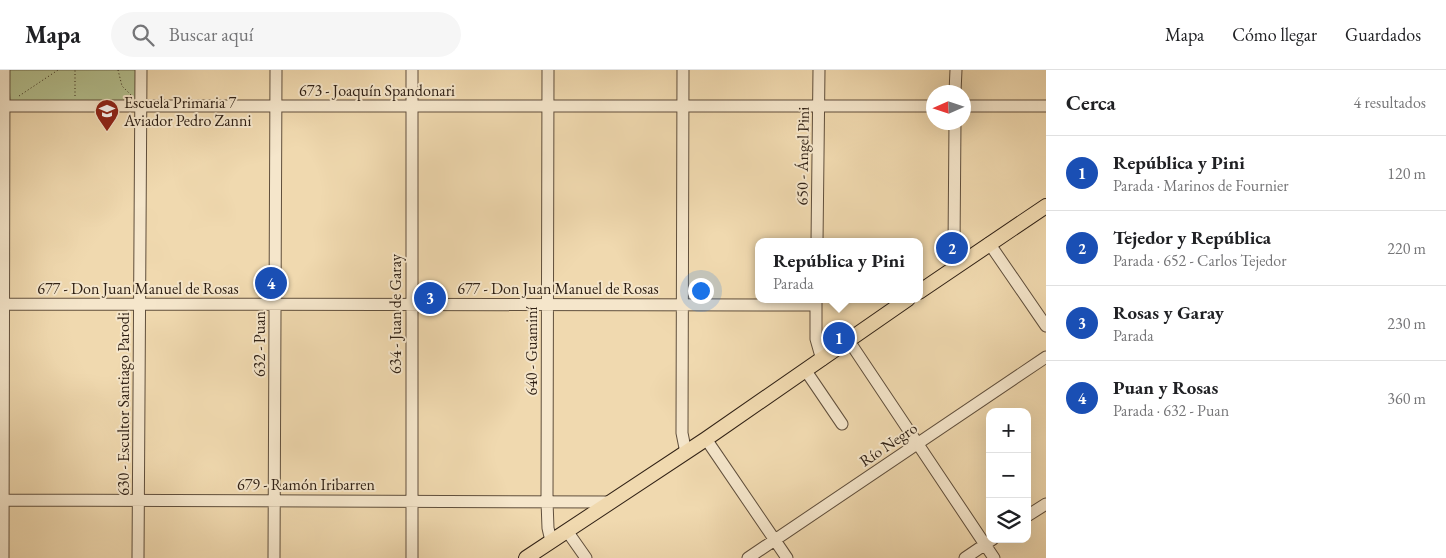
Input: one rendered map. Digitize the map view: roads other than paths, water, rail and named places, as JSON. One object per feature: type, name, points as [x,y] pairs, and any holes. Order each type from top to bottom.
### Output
[{"type":"main road","points":[[923,289],[1046,206]]},
{"type":"main road","points":[[526,558],[706,439],[902,303]]},
{"type":"street","points":[[3,558],[2,106],[4,70]]},
{"type":"street","name":"630 - Escultor Santiago Parodi","points":[[138,558],[141,70]]},
{"type":"street","name":"632 - Puan","points":[[274,558],[276,70]]},
{"type":"street","name":"634 - Juan de Garay","points":[[412,70],[412,558]]},
{"type":"street","name":"640 - Guaminí","points":[[548,70],[547,502],[548,528],[551,541]]},
{"type":"street","points":[[683,70],[682,434],[686,452]]},
{"type":"street","name":"650 - Ángel Pini","points":[[817,238],[819,70]]},
{"type":"street","points":[[956,70],[956,85]]},
{"type":"street","name":"673 - Joaquín Spandonari","points":[[2,106],[926,106]]},
{"type":"street","points":[[971,106],[1046,106]]},
{"type":"street","points":[[955,130],[954,247],[956,266]]},
{"type":"street","points":[[989,244],[1046,326]]},
{"type":"street","name":"677 - Don Juan Manuel de Rosas","points":[[2,304],[548,303],[682,305],[771,303]]},
{"type":"street","points":[[816,303],[816,339],[822,360]]},
{"type":"street","points":[[849,341],[917,444],[986,538]]},
{"type":"street","name":"Río Negro","points":[[748,558],[1046,357]]},
{"type":"street","points":[[806,370],[842,424]]},
{"type":"street","points":[[706,439],[786,558]]},
{"type":"street","name":"679 - Ramón Iribarren","points":[[2,500],[611,502]]},
{"type":"street","points":[[1031,513],[1046,504]]},
{"type":"street","points":[[567,530],[586,558]]},
{"type":"street","points":[[965,558],[988,543]]},
{"type":"street","points":[[989,543],[994,558]]},
{"type":"place","name":"Escuela Primaria 7 Aviador Pedro Zanni","points":[[107,132]]},
{"type":"place","name":"Tejedor y República","points":[[952,248]]},
{"type":"place","name":"Puan y Rosas","points":[[271,283]]},
{"type":"place","name":"Rosas y Garay","points":[[430,298]]},
{"type":"place","name":"República y Pini","points":[[839,338]]}]
